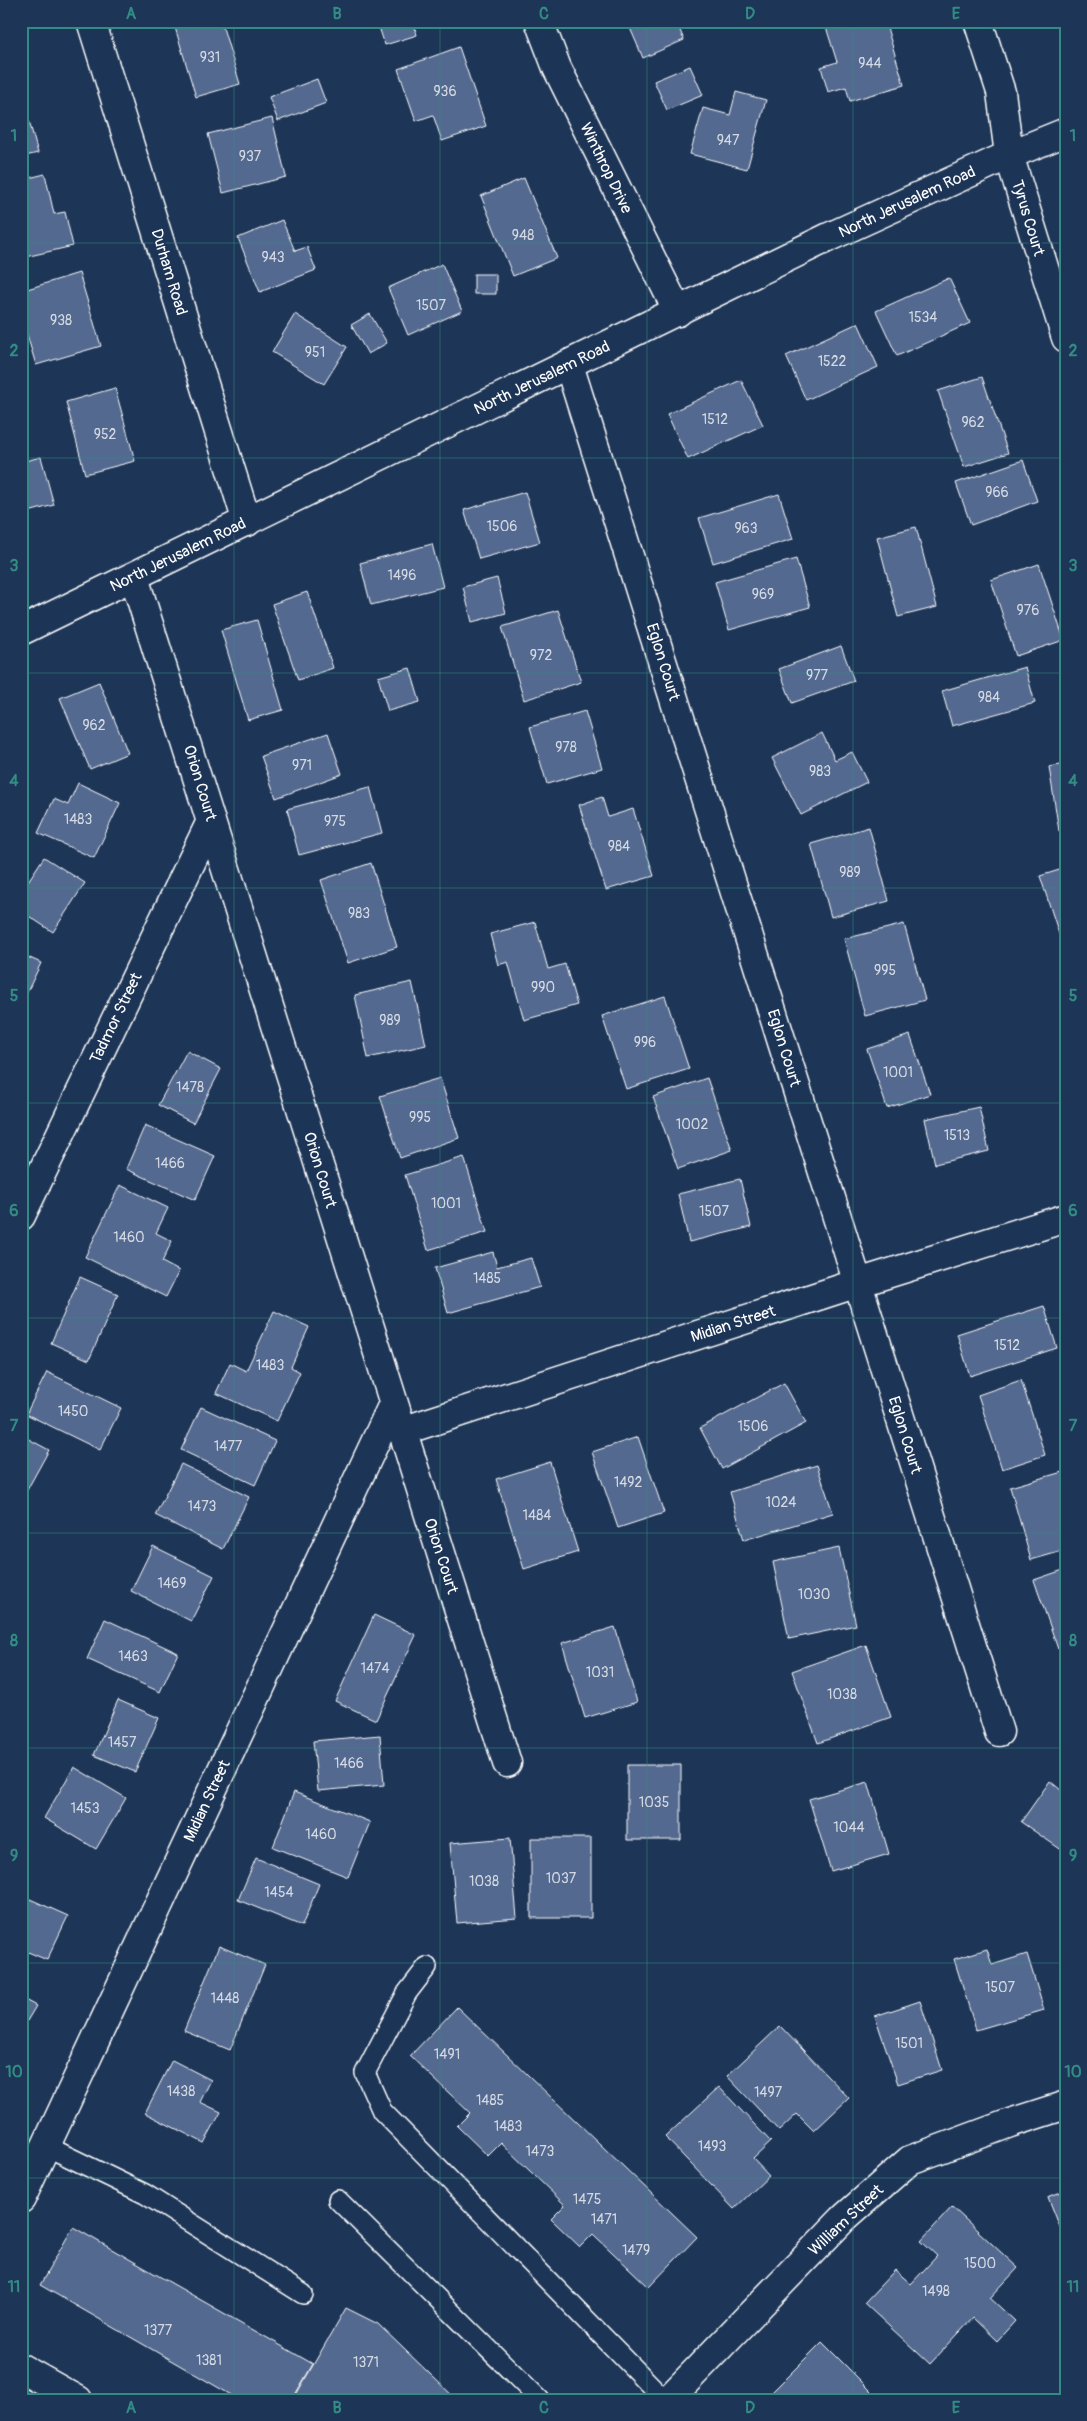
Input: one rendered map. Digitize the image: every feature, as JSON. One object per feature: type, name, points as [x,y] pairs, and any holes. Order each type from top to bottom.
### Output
[{"type":"street","name":"Durham Road","points":[[91,21],[247,522]]},
{"type":"street","name":"Winthrop Drive","points":[[539,21],[557,68],[678,312]]},
{"type":"street","name":"Tyrus Court","points":[[978,21],[1002,92],[1009,155],[1066,338]]},
{"type":"street","name":"North Jerusalem Road","points":[[21,631],[829,237],[1009,155],[1066,132]]},
{"type":"street","name":"Eglon Court","points":[[569,365],[999,1732]]},
{"type":"street","name":"Orion Court","points":[[134,577],[507,1763]]},
{"type":"street","name":"Tadmor Street","points":[[21,1216],[211,821]]},
{"type":"street","name":"Midian Street","points":[[402,1431],[858,1283],[1066,1218]]},
{"type":"street","name":"Midian Street","points":[[21,2199],[393,1404]]},
{"type":"street","name":"William Street","points":[[667,2400],[844,2218],[910,2160],[1010,2123],[1066,2106]]},
{"type":"street","points":[[21,2368],[78,2400]]},
{"type":"lane","points":[[427,1966],[407,1993],[365,2073],[382,2111],[667,2400]]},
{"type":"lane","points":[[46,2146],[144,2194],[303,2294]]},
{"type":"lane","points":[[338,2200],[540,2400]]},
{"type":"building","points":[[183,21],[221,21],[240,84],[196,97],[174,24]]},
{"type":"building","points":[[377,21],[413,21],[417,35],[385,45]]},
{"type":"building","points":[[627,21],[676,21],[684,40],[643,58]]},
{"type":"building","points":[[847,21],[885,21],[904,85],[850,101],[846,87],[828,92],[821,67],[837,62],[826,27]]},
{"type":"building","points":[[459,47],[486,126],[442,141],[433,115],[416,121],[398,69]]},
{"type":"building","points":[[690,66],[703,95],[667,110],[654,81]]},
{"type":"building","points":[[317,79],[326,103],[278,121],[269,97]]},
{"type":"building","points":[[21,92],[38,153],[21,157]]},
{"type":"building","points":[[736,92],[766,100],[747,169],[690,154],[703,108],[730,115]]},
{"type":"building","points":[[272,118],[286,177],[223,193],[208,134]]},
{"type":"building","points":[[45,174],[54,214],[65,212],[73,246],[21,258],[21,180]]},
{"type":"building","points":[[524,178],[557,258],[513,276],[481,196]]},
{"type":"building","points":[[282,220],[295,251],[307,247],[316,270],[260,292],[238,238]]},
{"type":"building","points":[[442,264],[462,311],[408,335],[388,288]]},
{"type":"building","points":[[79,273],[101,346],[36,365],[21,315],[21,291]]},
{"type":"building","points":[[474,274],[496,274],[496,294],[474,294]]},
{"type":"building","points":[[949,278],[970,323],[897,356],[876,311]]},
{"type":"building","points":[[295,314],[347,347],[324,384],[272,352]]},
{"type":"building","points":[[370,314],[387,343],[368,354],[351,325]]},
{"type":"building","points":[[858,323],[878,367],[806,400],[786,356]]},
{"type":"building","points":[[982,377],[1008,453],[964,467],[938,391]]},
{"type":"building","points":[[741,380],[763,425],[688,459],[667,414]]},
{"type":"building","points":[[115,388],[135,461],[85,474],[66,402]]},
{"type":"building","points":[[41,457],[54,505],[21,514],[21,462]]},
{"type":"building","points":[[1023,460],[1037,501],[971,525],[956,483]]},
{"type":"building","points":[[525,492],[540,542],[479,559],[464,510]]},
{"type":"building","points":[[779,494],[793,539],[713,563],[699,518]]},
{"type":"building","points":[[916,527],[937,607],[898,617],[877,537]]},
{"type":"building","points":[[432,544],[443,587],[371,605],[360,563]]},
{"type":"building","points":[[796,559],[810,607],[729,630],[715,582]]},
{"type":"building","points":[[1039,564],[1064,640],[1016,656],[991,580]]},
{"type":"building","points":[[497,578],[506,613],[472,622],[463,587]]},
{"type":"building","points":[[307,592],[333,668],[298,680],[272,604]]},
{"type":"building","points":[[558,610],[581,682],[524,700],[502,627]]},
{"type":"building","points":[[257,620],[283,710],[248,720],[221,630]]},
{"type":"building","points":[[841,646],[854,681],[792,703],[779,669]]},
{"type":"building","points":[[1025,667],[1035,703],[952,726],[942,691]]},
{"type":"building","points":[[410,668],[420,702],[388,711],[378,677]]},
{"type":"building","points":[[99,682],[128,753],[90,769],[60,698]]},
{"type":"building","points":[[585,711],[602,768],[547,784],[530,727]]},
{"type":"building","points":[[328,733],[342,774],[276,798],[261,756]]},
{"type":"building","points":[[822,733],[835,760],[852,752],[867,782],[801,815],[772,758]]},
{"type":"building","points":[[1066,764],[1066,830],[1059,831],[1049,767]]},
{"type":"building","points":[[78,783],[120,803],[94,858],[38,833],[54,799],[68,805]]},
{"type":"building","points":[[370,787],[382,833],[299,855],[287,809]]},
{"type":"building","points":[[602,797],[608,817],[633,809],[654,876],[606,890],[579,805]]},
{"type":"building","points":[[869,827],[889,901],[831,917],[811,844]]},
{"type":"building","points":[[44,857],[85,883],[53,932],[21,911],[21,892]]},
{"type":"building","points":[[371,863],[397,947],[348,963],[321,880]]},
{"type":"building","points":[[1066,868],[1066,942],[1062,943],[1040,876]]},
{"type":"building","points":[[535,922],[548,969],[565,964],[577,1005],[524,1020],[508,962],[498,965],[490,934]]},
{"type":"building","points":[[904,924],[925,1000],[865,1016],[844,939]]},
{"type":"building","points":[[21,954],[41,963],[21,1005]]},
{"type":"building","points":[[412,982],[426,1045],[368,1058],[355,995]]},
{"type":"building","points":[[665,996],[689,1069],[626,1089],[602,1016]]},
{"type":"building","points":[[910,1035],[930,1094],[887,1108],[867,1049]]},
{"type":"building","points":[[187,1051],[221,1069],[193,1123],[158,1105]]},
{"type":"building","points":[[440,1078],[459,1138],[400,1158],[380,1096]]},
{"type":"building","points":[[707,1078],[732,1150],[678,1169],[653,1097]]},
{"type":"building","points":[[979,1107],[989,1151],[935,1164],[925,1119]]},
{"type":"building","points":[[145,1125],[215,1156],[195,1200],[126,1169]]},
{"type":"building","points":[[464,1157],[487,1232],[428,1250],[405,1175]]},
{"type":"building","points":[[740,1179],[751,1227],[689,1242],[678,1194]]},
{"type":"building","points":[[120,1185],[168,1208],[156,1233],[172,1241],[162,1262],[179,1271],[166,1297],[85,1257]]},
{"type":"building","points":[[493,1252],[497,1267],[531,1258],[540,1287],[448,1313],[435,1268]]},
{"type":"building","points":[[80,1277],[118,1294],[89,1360],[51,1343]]},
{"type":"building","points":[[1044,1306],[1057,1348],[970,1376],[957,1334]]},
{"type":"building","points":[[274,1311],[309,1327],[291,1367],[300,1372],[277,1421],[216,1393],[230,1363],[246,1371]]},
{"type":"building","points":[[47,1372],[121,1408],[100,1450],[26,1414]]},
{"type":"building","points":[[1021,1380],[1045,1455],[1002,1469],[978,1395]]},
{"type":"building","points":[[784,1383],[806,1423],[722,1469],[700,1428]]},
{"type":"building","points":[[201,1407],[275,1441],[255,1485],[181,1450]]},
{"type":"building","points":[[21,1435],[49,1450],[21,1501]]},
{"type":"building","points":[[638,1437],[664,1513],[618,1528],[592,1452]]},
{"type":"building","points":[[550,1462],[578,1552],[524,1569],[496,1479]]},
{"type":"building","points":[[181,1464],[249,1497],[223,1549],[155,1515]]},
{"type":"building","points":[[817,1465],[833,1513],[744,1540],[730,1492]]},
{"type":"building","points":[[1066,1471],[1066,1550],[1031,1560],[1010,1487]]},
{"type":"building","points":[[153,1546],[214,1576],[191,1621],[131,1591]]},
{"type":"building","points":[[839,1548],[856,1625],[789,1639],[773,1562]]},
{"type":"building","points":[[1066,1569],[1066,1646],[1058,1649],[1034,1580]]},
{"type":"building","points":[[374,1615],[416,1635],[376,1720],[335,1701]]},
{"type":"building","points":[[105,1619],[178,1653],[160,1692],[87,1659]]},
{"type":"building","points":[[615,1627],[637,1702],[585,1718],[562,1643]]},
{"type":"building","points":[[866,1645],[891,1717],[818,1743],[792,1671]]},
{"type":"building","points":[[118,1700],[159,1718],[135,1772],[94,1755]]},
{"type":"building","points":[[380,1735],[384,1785],[318,1791],[313,1741]]},
{"type":"building","points":[[627,1765],[681,1765],[681,1840],[627,1840]]},
{"type":"building","points":[[74,1767],[126,1798],[96,1849],[44,1818]]},
{"type":"building","points":[[1050,1781],[1062,1791],[1066,1786],[1066,1853],[1021,1822]]},
{"type":"building","points":[[868,1782],[889,1854],[831,1871],[809,1799]]},
{"type":"building","points":[[294,1792],[370,1822],[348,1877],[273,1847]]},
{"type":"building","points":[[510,1838],[517,1918],[457,1923],[450,1843]]},
{"type":"building","points":[[531,1838],[591,1838],[591,1918],[531,1918]]},
{"type":"building","points":[[256,1858],[319,1884],[302,1926],[238,1900]]},
{"type":"building","points":[[21,1895],[68,1916],[47,1960],[21,1949]]},
{"type":"building","points":[[219,1946],[265,1965],[230,2050],[184,2031]]},
{"type":"building","points":[[987,1949],[992,1965],[1027,1954],[1044,2010],[976,2030],[954,1959]]},
{"type":"building","points":[[21,1998],[36,2006],[21,2031]]},
{"type":"building","points":[[920,2001],[942,2070],[898,2084],[875,2016]]},
{"type":"building","points":[[457,2007],[697,2237],[649,2287],[593,2234],[580,2247],[551,2219],[565,2205],[501,2143],[488,2156],[457,2126],[470,2113],[410,2056]]},
{"type":"building","points":[[780,2026],[849,2098],[814,2131],[797,2114],[779,2131],[727,2076]]},
{"type":"building","points":[[172,2060],[211,2080],[200,2102],[221,2112],[204,2143],[145,2113]]},
{"type":"building","points":[[719,2087],[771,2142],[753,2159],[769,2176],[734,2209],[665,2137]]},
{"type":"building","points":[[1066,2190],[1066,2242],[1048,2197]]},
{"type":"building","points":[[952,2207],[1018,2268],[990,2298],[1015,2321],[997,2341],[973,2318],[930,2364],[864,2303],[895,2270],[911,2284],[937,2256],[921,2241]]},
{"type":"building","points":[[73,2227],[313,2364],[292,2400],[240,2400],[40,2285]]},
{"type":"building","points":[[346,2308],[378,2324],[457,2400],[293,2400]]},
{"type":"building","points":[[822,2342],[872,2392],[864,2400],[764,2400]]}]
